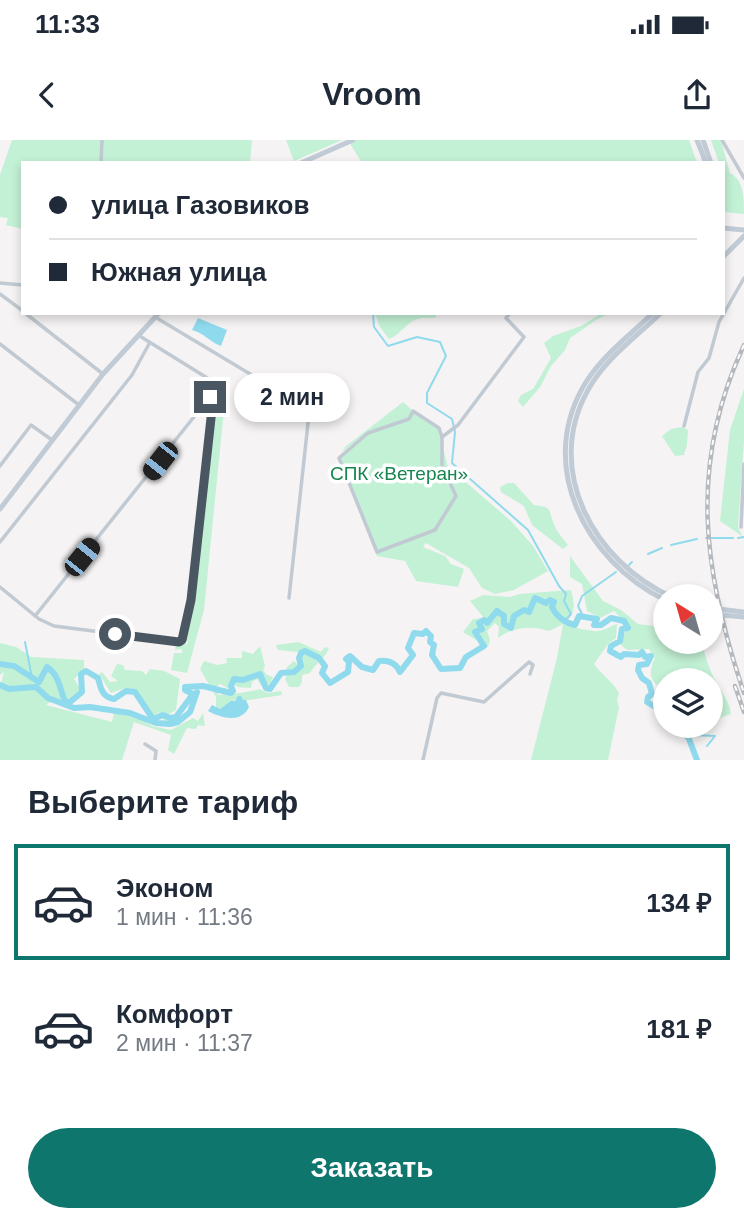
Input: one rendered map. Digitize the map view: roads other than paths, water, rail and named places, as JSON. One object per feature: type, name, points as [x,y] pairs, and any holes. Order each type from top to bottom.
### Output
[{"type":"main road","points":[[306,161],[353,140]]},
{"type":"main road","points":[[697,140],[705,161]]},
{"type":"main road","points":[[702,140],[711,161]]},
{"type":"main road","points":[[725,228],[744,230]]},
{"type":"main road","points":[[725,255],[744,236]]},
{"type":"main road","points":[[0,509],[49,438],[102,373],[157,315]]},
{"type":"main road","points":[[651,315],[587,380],[570,417],[565,453],[570,491],[589,533],[612,563],[628,577],[653,590]]},
{"type":"main road","points":[[653,590],[624,566],[598,537],[578,497],[570,460],[576,418],[592,383],[609,362],[660,315]]},
{"type":"main road","points":[[723,610],[744,612]]},
{"type":"main road","points":[[723,615],[744,617]]},
{"type":"street","points":[[101,161],[102,140]]},
{"type":"street","points":[[722,140],[744,178]]},
{"type":"street","points":[[725,311],[744,278]]},
{"type":"street","points":[[0,283],[21,285]]},
{"type":"street","points":[[0,294],[21,310]]},
{"type":"street","points":[[28,315],[102,373]]},
{"type":"street","points":[[157,315],[292,398],[309,414],[289,598]]},
{"type":"street","points":[[442,437],[458,425],[524,337],[507,319],[509,315]]},
{"type":"street","points":[[684,426],[698,372],[709,358],[723,315]]},
{"type":"street","points":[[35,616],[217,388],[217,384],[138,335]]},
{"type":"street","points":[[0,344],[77,404]]},
{"type":"street","points":[[0,542],[132,375],[149,344]]},
{"type":"street","points":[[0,587],[35,616],[54,626],[181,641],[192,587],[213,400],[210,397]]},
{"type":"street","points":[[413,411],[437,425],[442,437],[442,466],[456,496],[435,530],[377,552],[339,458],[368,433],[409,419],[413,411]]},
{"type":"street","points":[[0,466],[31,425],[49,438]]},
{"type":"street","points":[[741,527],[744,464]]},
{"type":"street","points":[[423,760],[437,698],[441,693],[484,702],[529,662],[533,665],[530,674]]},
{"type":"street","points":[[145,744],[156,751],[155,760]]},
{"type":"water","points":[[198,318],[227,330],[221,346],[192,330]]},
{"type":"water","points":[[238,696],[246,700],[249,707],[241,716],[230,718],[208,711],[212,705],[220,709],[235,701]]},
{"type":"waterway","points":[[373,315],[374,327],[388,346],[417,337],[440,342],[446,356],[427,393],[427,403],[452,419],[455,432],[452,463],[528,530],[566,594],[564,601],[571,614],[565,621]]},
{"type":"waterway","points":[[738,538],[744,537]]},
{"type":"waterway","points":[[706,538],[733,538]]},
{"type":"waterway","points":[[671,545],[697,539]]},
{"type":"waterway","points":[[648,554],[662,548]]},
{"type":"waterway","points":[[629,565],[632,562]]},
{"type":"waterway","points":[[583,616],[578,606],[582,596],[616,572]]},
{"type":"waterway","points":[[0,664],[14,666],[39,682],[47,667],[59,682],[65,701],[69,703],[82,692],[81,674],[86,671],[98,678],[101,689],[107,696],[114,699],[126,691],[135,692],[153,719],[163,715],[170,718],[176,717],[193,694],[185,690],[185,687],[203,686],[231,693],[234,679],[243,680],[260,674],[266,688],[270,689],[281,673],[294,672],[301,666],[299,658],[305,651],[319,658],[325,666],[322,673],[330,683],[348,672],[349,662],[346,659],[350,656],[362,667],[373,670],[379,661],[386,661],[394,664],[400,672],[413,655],[408,648],[414,633],[423,634],[426,631],[434,645],[432,655],[441,669],[460,668],[466,657],[484,646],[475,632],[482,629],[479,623],[484,620],[487,623],[497,611],[504,616],[504,624],[511,628],[514,616],[524,610],[529,612],[535,598],[546,603],[550,600],[554,602],[552,607],[558,616],[575,625],[579,616],[597,619],[594,625],[601,625],[611,618],[624,621],[628,628],[622,629],[620,641],[611,646],[610,651],[621,657],[624,654],[639,655],[642,652],[645,657],[651,656],[647,664],[639,665],[638,670],[642,678],[649,683],[652,694],[647,702],[653,706]]},
{"type":"waterway","points":[[25,642],[32,678]]},
{"type":"waterway","points":[[0,685],[9,689],[36,687],[48,698],[74,708],[90,707],[130,713],[156,723],[170,724],[178,722],[190,712],[197,692]]},
{"type":"waterway","points":[[688,738],[697,760]]},
{"type":"waterway","points":[[707,746],[713,738]]},
{"type":"railway","points":[[744,345],[726,389],[715,433],[709,476],[708,519],[711,561],[719,604],[744,693]]},
{"type":"railway","points":[[735,686],[744,712]]},
{"type":"park label","name":"СПК «Ветеран»","points":[[399,473]]}]
